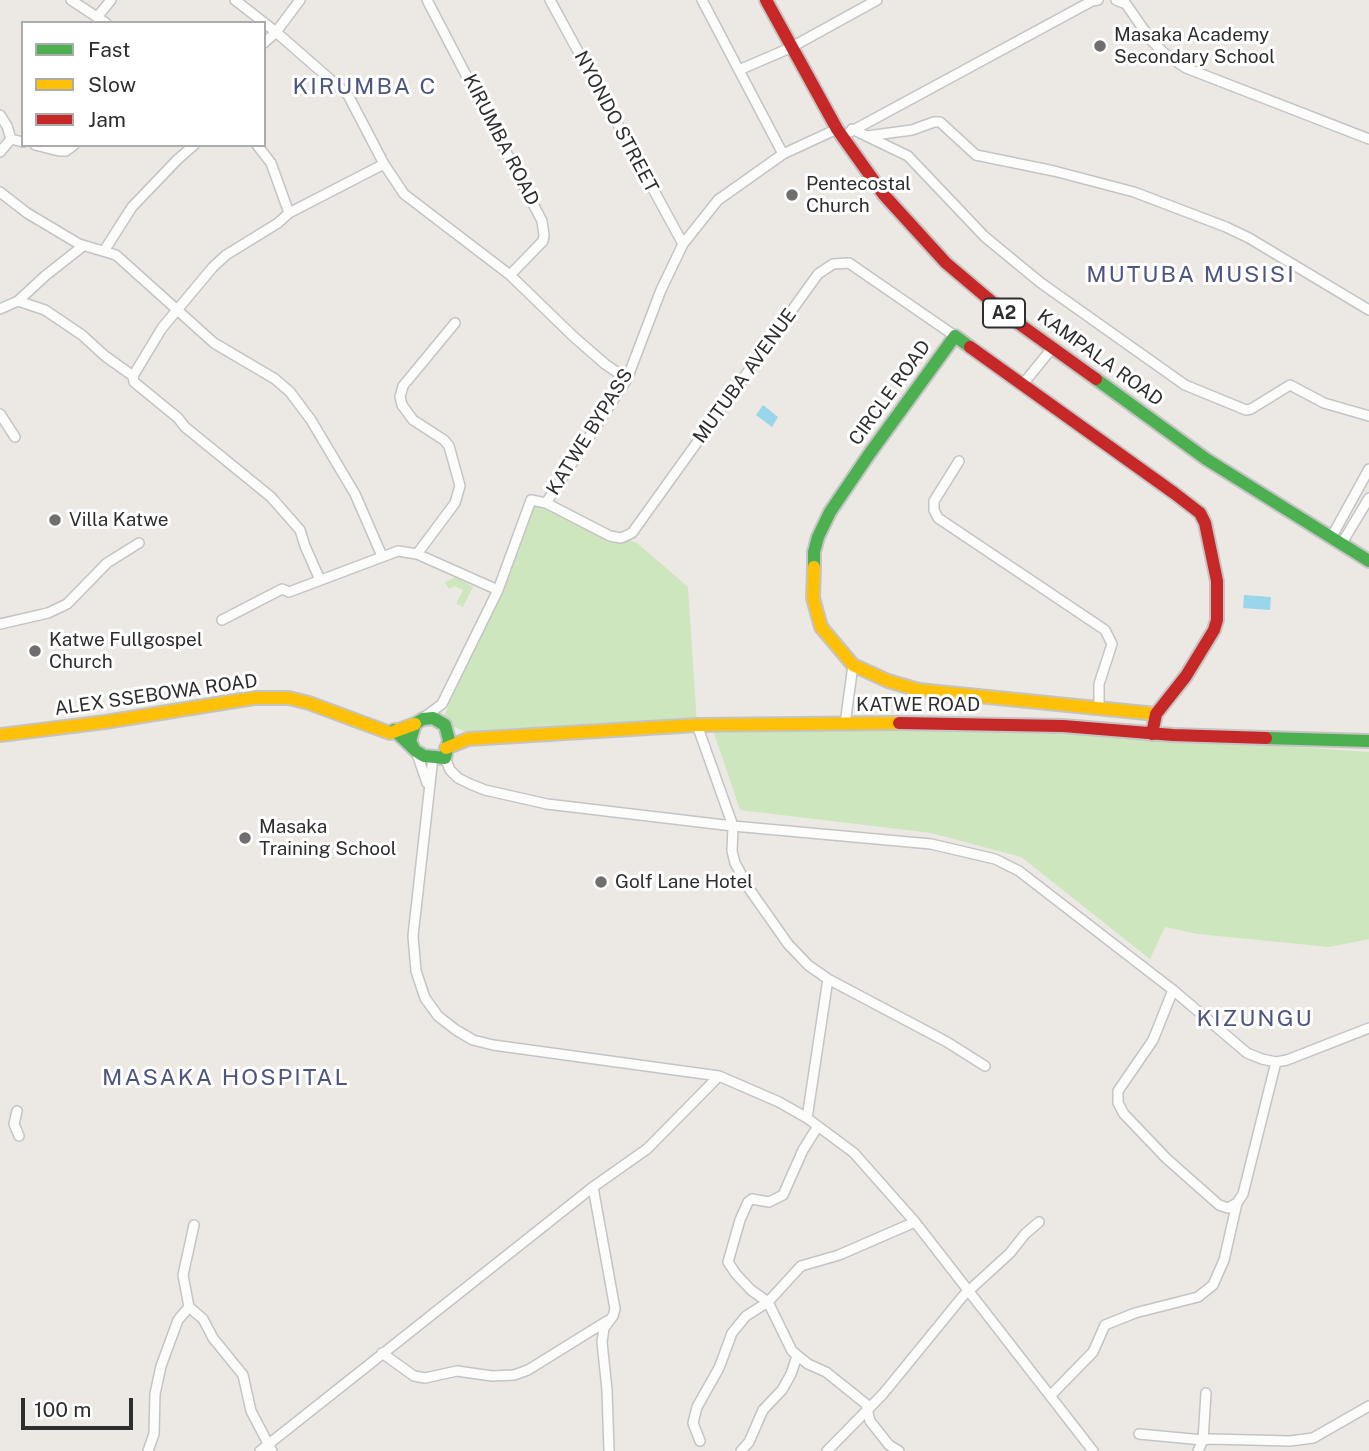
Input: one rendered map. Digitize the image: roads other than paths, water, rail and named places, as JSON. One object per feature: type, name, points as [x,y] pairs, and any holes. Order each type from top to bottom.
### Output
[{"type":"street","points":[[71,0],[102,19],[111,0]]},
{"type":"street","points":[[235,0],[262,21]]},
{"type":"street","points":[[266,41],[300,0]]},
{"type":"street","name":"KIRUMBA ROAD","points":[[427,0],[542,221],[542,241],[510,275]]},
{"type":"street","name":"NYONDO STREET","points":[[550,0],[683,244]]},
{"type":"street","points":[[702,0],[783,154]]},
{"type":"street","name":"KAMPALA ROAD","points":[[766,0],[790,47],[884,195],[946,262],[1011,318],[1206,459],[1336,541]]},
{"type":"street","points":[[739,70],[790,47],[877,0]]},
{"type":"street","name":"KATWE BYPASS","points":[[419,721],[442,704],[498,590],[531,500],[546,503],[626,379],[661,290],[683,244],[718,201],[783,154],[844,132],[1091,1],[1098,0]]},
{"type":"street","points":[[1116,0],[1126,4],[1151,40],[1185,68],[1369,139]]},
{"type":"street","points":[[266,24],[348,95],[384,164],[404,194],[510,275],[574,337],[626,379]]},
{"type":"street","points":[[0,115],[11,139]]},
{"type":"street","points":[[867,136],[912,130],[940,122],[976,155],[1055,171],[1134,192],[1226,227],[1369,310]]},
{"type":"street","points":[[844,132],[867,136],[908,156],[985,237],[1031,276],[1185,385],[1245,410],[1290,385],[1324,403],[1369,416]]},
{"type":"street","points":[[11,139],[21,142]]},
{"type":"street","points":[[0,152],[11,139]]},
{"type":"street","points":[[43,147],[59,151],[73,147]]},
{"type":"street","points":[[259,147],[271,163],[289,213]]},
{"type":"street","points":[[104,251],[132,207],[191,148]]},
{"type":"street","points":[[320,580],[300,530],[271,496],[185,427],[178,418],[134,382],[133,376],[162,328],[226,255],[278,223],[289,213],[384,164]]},
{"type":"street","points":[[0,192],[27,213],[83,246],[116,255],[214,343],[275,379],[290,392],[311,420],[355,494],[382,556]]},
{"type":"street","points":[[0,309],[18,301],[83,246]]},
{"type":"street","name":"MUTUBA AVENUE","points":[[546,503],[610,536],[621,538],[632,533],[818,274],[833,264],[849,263],[955,335]]},
{"type":"street","points":[[184,300],[185,317]]},
{"type":"street","points":[[18,301],[45,310],[82,335],[133,376]]},
{"type":"street","points":[[417,554],[455,503],[460,486],[449,446],[413,420],[402,405],[400,397],[402,386],[455,323]]},
{"type":"street","name":"CIRCLE ROAD","points":[[1152,734],[1156,714],[1185,676],[1214,630],[1217,620],[1217,581],[1205,523],[1200,513],[1174,493],[955,335],[870,453],[830,512],[818,537],[814,552],[813,598],[821,627],[853,665],[888,681],[919,690],[1156,714]]},
{"type":"street","points":[[1023,384],[1053,347]]},
{"type":"street","points":[[0,414],[15,437]]},
{"type":"street","points":[[959,461],[934,501],[938,518],[1105,630],[1112,644],[1099,684],[1099,708]]},
{"type":"street","points":[[1336,541],[1369,469]]},
{"type":"street","points":[[1336,541],[1369,498]]},
{"type":"street","name":"A2","points":[[1336,541],[1369,561]]},
{"type":"street","points":[[0,624],[48,613],[67,604],[107,563],[139,543]]},
{"type":"street","points":[[222,620],[279,590],[289,592],[398,551],[417,554],[498,590]]},
{"type":"street","points":[[845,724],[853,665]]},
{"type":"street","name":"ALEX SSEBOWA ROAD","points":[[0,735],[105,722],[254,698],[289,698],[390,733],[394,730]]},
{"type":"street","name":"KATWE BYPASS","points":[[442,704],[444,724]]},
{"type":"street","points":[[441,754],[424,756],[394,730],[433,718],[468,739]]},
{"type":"street","points":[[419,721],[411,732],[410,741],[428,784]]},
{"type":"street","name":"KATWE ROAD","points":[[441,754],[468,739],[697,725],[947,722],[1063,726],[1152,734],[1369,741]]},
{"type":"street","points":[[444,724],[449,740],[428,784],[413,936],[416,971],[425,998],[438,1016],[473,1040],[493,1045],[719,1076],[779,1102],[807,1118],[854,1153],[915,1222],[1093,1451]]},
{"type":"street","points":[[697,725],[733,826],[732,851],[735,863],[750,890],[788,944],[808,965],[828,979],[947,1042],[985,1066]]},
{"type":"street","points":[[441,754],[458,778],[485,790],[548,804],[733,826],[931,844],[995,859],[1019,871],[1173,990],[1247,1053],[1276,1062],[1369,1028]]},
{"type":"street","points":[[807,1118],[828,979]]},
{"type":"street","points":[[1173,990],[1146,1055],[1118,1091],[1118,1103],[1124,1114],[1166,1157],[1219,1205],[1228,1208],[1237,1203]]},
{"type":"street","points":[[1051,1395],[1093,1352],[1105,1325],[1135,1312],[1198,1297],[1213,1285],[1224,1260],[1237,1203],[1243,1194],[1276,1062]]},
{"type":"street","points":[[194,1225],[183,1275],[189,1307],[203,1319],[213,1338],[243,1375],[251,1411],[266,1449],[382,1353],[593,1187],[647,1149],[719,1076]]},
{"type":"street","points":[[17,1111],[14,1124],[19,1136]]},
{"type":"street","points":[[818,1126],[803,1150],[783,1195],[769,1202],[751,1199],[748,1202],[728,1262],[743,1282],[770,1307],[785,1340],[797,1356],[826,1372],[866,1404],[870,1421],[889,1445],[899,1451]]},
{"type":"street","points":[[593,1187],[615,1309],[604,1328],[602,1342],[609,1451]]},
{"type":"street","points":[[700,1441],[693,1423],[697,1407],[719,1368],[738,1322],[757,1310],[770,1307],[801,1266],[839,1255],[915,1222]]},
{"type":"street","points":[[827,1451],[867,1410],[969,1292],[1039,1222]]},
{"type":"street","points":[[148,1451],[154,1434],[155,1394],[161,1366],[178,1320],[189,1307]]},
{"type":"street","points":[[382,1353],[414,1376],[425,1378],[457,1371],[492,1376],[514,1375],[528,1370],[611,1318]]},
{"type":"street","points":[[741,1451],[749,1442],[763,1410],[782,1390],[797,1356]]},
{"type":"street","points":[[1198,1451],[1203,1440],[1206,1393]]},
{"type":"street","points":[[1139,1434],[1203,1440],[1303,1441],[1323,1434],[1369,1406]]},
{"type":"water","points":[[763,405],[778,417],[772,427],[756,415]]},
{"type":"water","points":[[1244,595],[1271,597],[1270,610],[1243,608]]},
{"type":"place","name":"Masaka Academy Secondary School","points":[[1100,46]]},
{"type":"place","name":"Pentecostal Church","points":[[792,195]]},
{"type":"place","name":"Villa Katwe","points":[[55,520]]},
{"type":"place","name":"Katwe Fullgospel Church","points":[[35,651]]},
{"type":"place","name":"Masaka Training School","points":[[245,838]]},
{"type":"place","name":"Golf Lane Hotel","points":[[601,882]]},
{"type":"district","name":"KIRUMBA C","points":[[365,87]]},
{"type":"district","name":"MUTUBA MUSISI","points":[[1191,275]]},
{"type":"district","name":"KIZUNGU","points":[[1255,1019]]},
{"type":"district","name":"MASAKA HOSPITAL","points":[[226,1078]]}]
